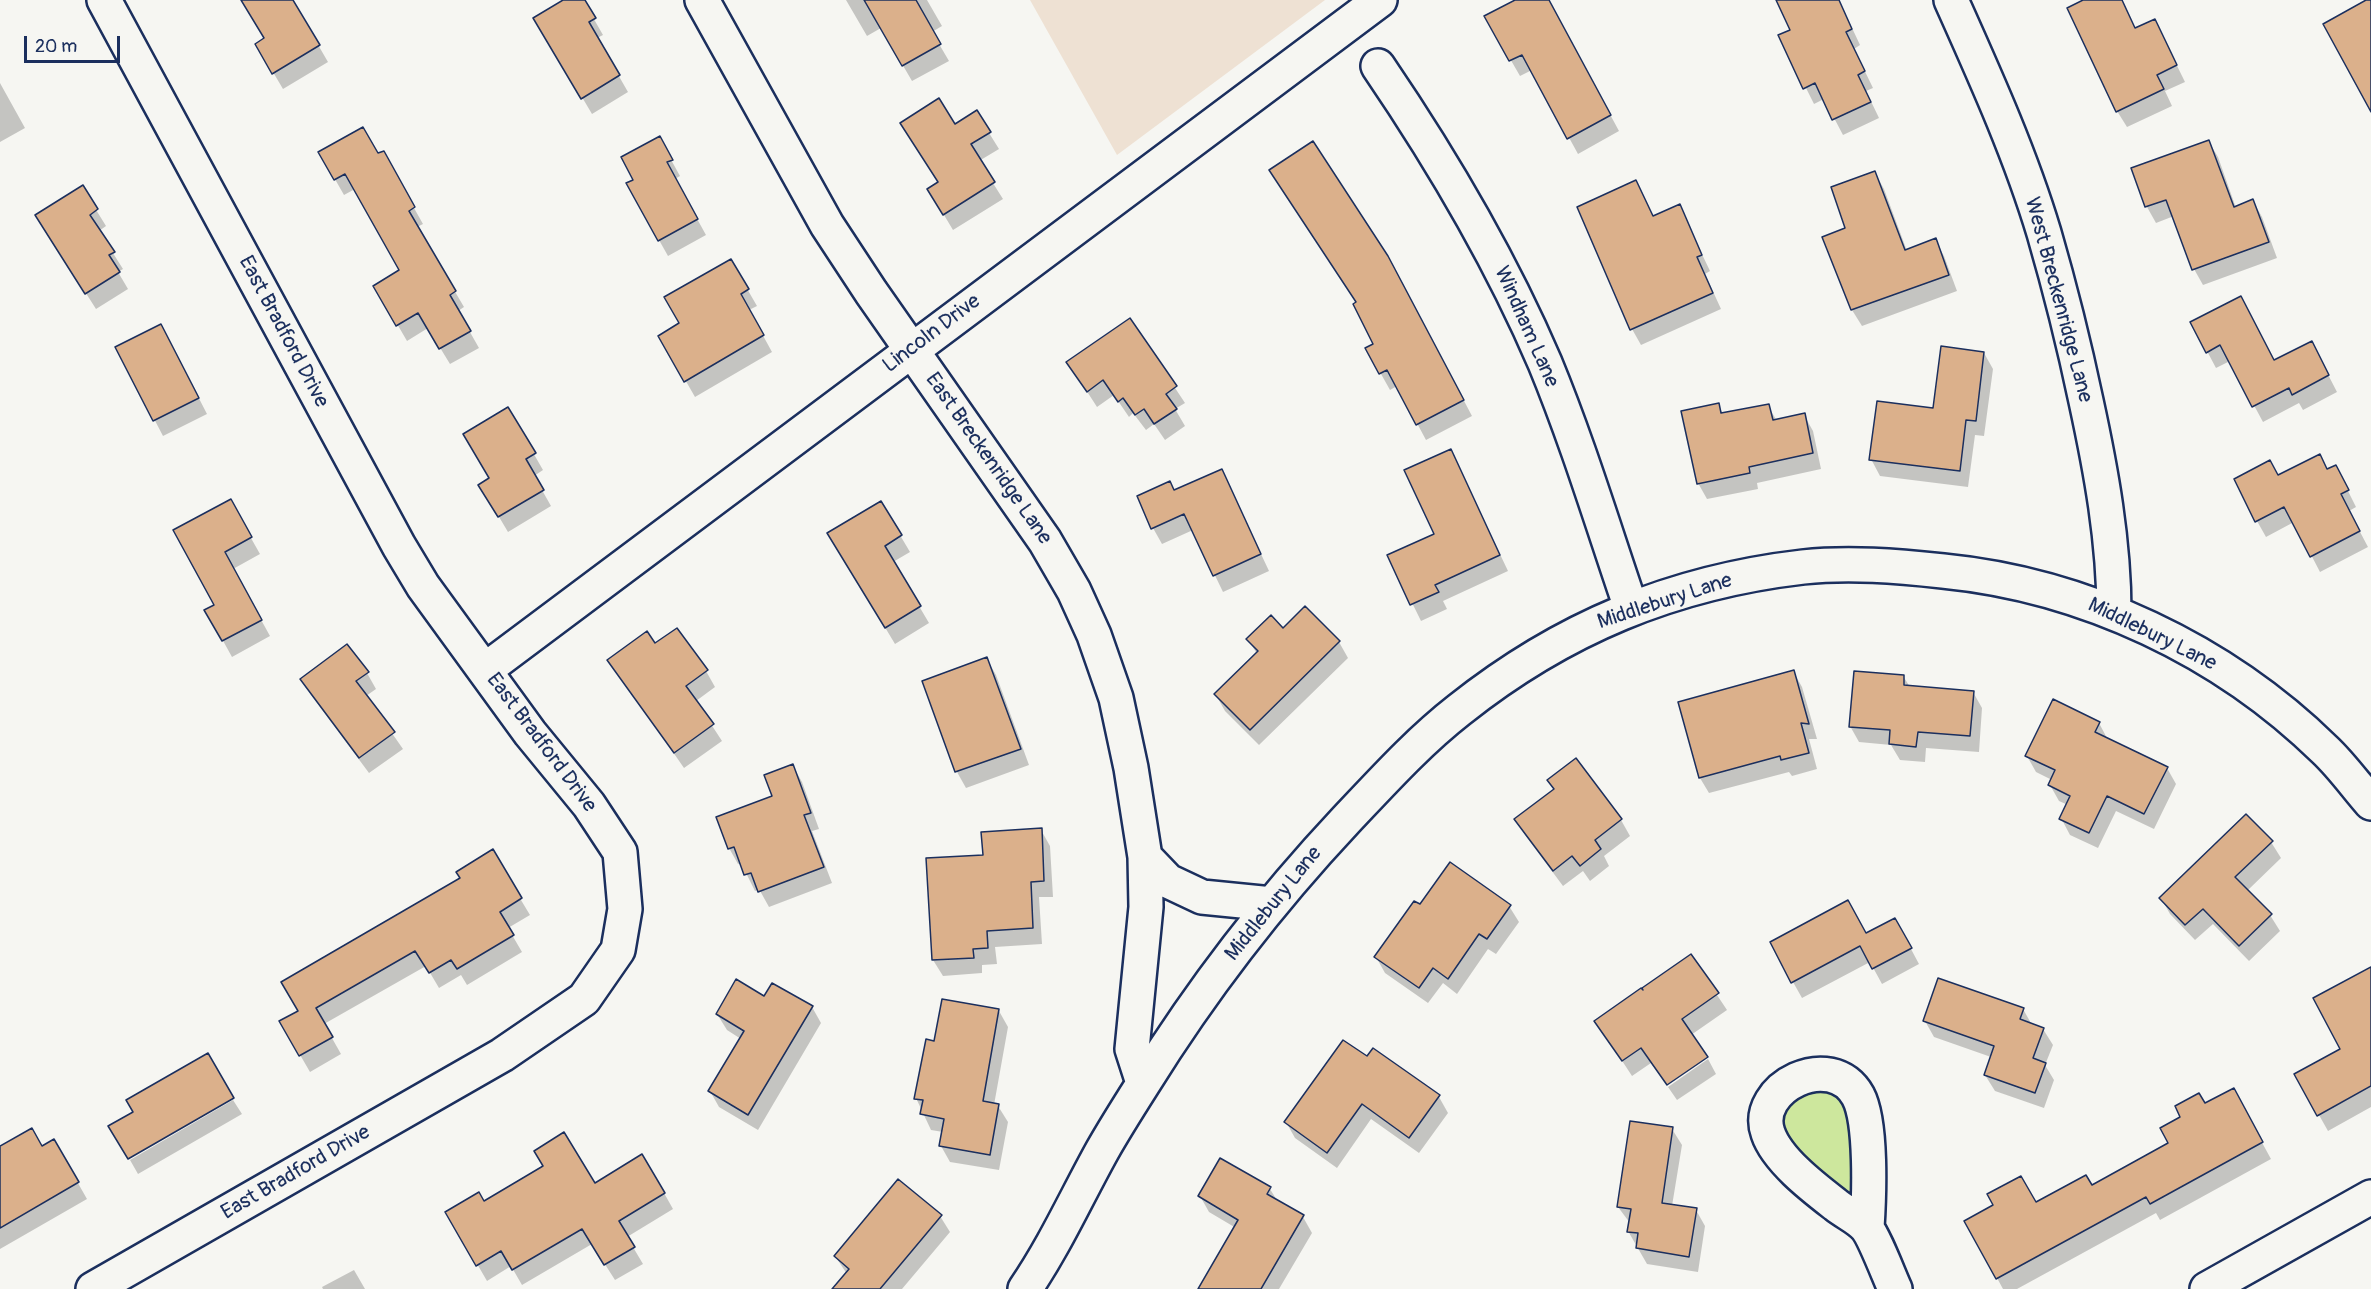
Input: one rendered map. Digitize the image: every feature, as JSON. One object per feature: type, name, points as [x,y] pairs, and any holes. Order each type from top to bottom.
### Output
[{"type":"street","name":"East Bradford Drive","points":[[104,0],[399,546],[423,585],[531,733],[589,806],[620,852],[625,909],[618,950],[584,999],[502,1055],[111,1285]]},
{"type":"street","name":"East Breckenridge Lane","points":[[702,0],[827,225],[1045,541],[1074,591],[1094,634],[1116,698],[1131,768],[1145,857],[1146,907],[1132,1049],[1143,1083]]},
{"type":"street","name":"Lincoln Drive","points":[[485,670],[1380,0]]},
{"type":"street","name":"West Breckenridge Lane","points":[[1951,0],[1985,74],[2012,144],[2043,231],[2062,300],[2097,451],[2109,525],[2114,579],[2114,613]]},
{"type":"street","name":"Windham Lane","points":[[1378,66],[1422,131],[1463,198],[1544,363],[1580,455],[1631,608]]},
{"type":"street","name":"Middlebury Lane","points":[[1025,1289],[1047,1257],[1101,1153],[1198,998],[1316,851],[1389,775],[1457,711],[1531,658],[1583,629],[1631,608],[1716,582],[1805,567],[1886,565],[1971,574],[2037,586],[2114,613],[2213,663],[2254,691],[2328,752],[2371,803]]},
{"type":"street","points":[[1145,857],[1168,880],[1203,897],[1272,904]]},
{"type":"street","points":[[2207,1289],[2371,1197]]},
{"type":"street","points":[[1867,1228],[1895,1289]]},
{"type":"shaded area","points":[[1030,0],[1325,0],[1117,155]]},
{"type":"green space","points":[[1833,1090],[1850,1111],[1856,1194],[1849,1198],[1782,1135],[1781,1111],[1798,1091]]},
{"type":"building","points":[[241,0],[293,0],[320,45],[272,74],[255,44],[264,38]]},
{"type":"building","points":[[563,0],[585,0],[596,18],[589,22],[620,75],[581,99],[533,18]]},
{"type":"building","points":[[864,0],[916,0],[941,44],[902,66]]},
{"type":"building","points":[[1515,0],[1549,0],[1611,115],[1567,139],[1522,55],[1509,61],[1484,16]]},
{"type":"building","points":[[1776,0],[1839,0],[1852,29],[1846,32],[1865,71],[1858,75],[1871,102],[1832,120],[1815,83],[1803,89],[1778,35],[1790,30]]},
{"type":"building","points":[[2083,0],[2122,0],[2135,28],[2155,19],[2177,65],[2157,75],[2164,89],[2116,112],[2067,8]]},
{"type":"building","points":[[2366,0],[2371,0],[2371,112],[2323,24]]},
{"type":"building","points":[[939,98],[955,124],[977,110],[991,132],[971,144],[995,182],[943,215],[927,189],[938,182],[900,123]]},
{"type":"building","points":[[363,127],[378,153],[384,151],[415,207],[409,211],[456,291],[450,295],[471,331],[439,349],[418,313],[396,326],[373,286],[399,270],[345,174],[334,180],[318,152]]},
{"type":"building","points":[[660,136],[673,160],[667,162],[698,219],[658,241],[626,183],[633,180],[621,157]]},
{"type":"building","points":[[2209,140],[2234,207],[2253,199],[2269,242],[2192,270],[2166,200],[2145,207],[2131,168]]},
{"type":"building","points":[[1313,141],[1388,256],[1464,400],[1416,425],[1387,370],[1379,374],[1365,348],[1373,344],[1353,304],[1356,302],[1269,170]]},
{"type":"building","points":[[1875,171],[1905,250],[1936,238],[1949,275],[1851,310],[1822,237],[1845,228],[1831,187]]},
{"type":"building","points":[[1636,180],[1653,216],[1680,204],[1702,255],[1697,257],[1713,293],[1630,330],[1577,207]]},
{"type":"building","points":[[83,185],[98,209],[90,215],[115,252],[109,255],[120,272],[85,294],[35,215]]},
{"type":"building","points":[[731,259],[749,289],[741,294],[764,335],[684,382],[658,336],[679,323],[664,297]]},
{"type":"building","points":[[2241,296],[2274,360],[2312,341],[2329,375],[2292,395],[2289,388],[2252,407],[2220,345],[2206,353],[2190,322]]},
{"type":"building","points":[[1130,318],[1177,386],[1166,394],[1177,409],[1154,424],[1144,409],[1135,415],[1123,398],[1118,402],[1103,380],[1087,392],[1066,362]]},
{"type":"building","points":[[161,324],[199,398],[153,421],[115,347]]},
{"type":"building","points":[[1941,346],[1984,352],[1976,421],[1966,420],[1960,471],[1869,460],[1877,401],[1933,408]]},
{"type":"building","points":[[1719,403],[1721,413],[1769,404],[1773,420],[1805,413],[1813,453],[1749,467],[1750,473],[1697,484],[1681,411]]},
{"type":"building","points":[[508,407],[536,453],[526,459],[544,490],[498,517],[478,485],[489,478],[463,434]]},
{"type":"building","points":[[1451,449],[1500,555],[1435,585],[1439,592],[1410,605],[1387,555],[1434,534],[1404,470]]},
{"type":"building","points":[[2320,454],[2327,469],[2336,465],[2349,490],[2341,494],[2360,531],[2310,557],[2284,507],[2255,522],[2234,479],[2270,460],[2278,475]]},
{"type":"building","points":[[1222,469],[1261,554],[1213,576],[1184,514],[1151,529],[1137,496],[1170,481],[1174,490]]},
{"type":"building","points":[[231,499],[252,537],[225,552],[262,620],[222,641],[204,610],[214,605],[173,530]]},
{"type":"building","points":[[881,501],[902,535],[885,546],[921,606],[885,628],[827,533]]},
{"type":"building","points":[[1305,606],[1340,641],[1250,730],[1214,694],[1258,651],[1246,639],[1271,615],[1283,628]]},
{"type":"building","points":[[677,628],[708,670],[686,686],[714,724],[674,753],[607,660],[647,631],[655,643]]},
{"type":"building","points":[[347,644],[369,672],[356,681],[395,732],[359,758],[300,679]]},
{"type":"building","points":[[987,657],[1021,749],[955,772],[922,681]]},
{"type":"building","points":[[1794,670],[1809,724],[1801,723],[1809,753],[1781,760],[1780,756],[1699,778],[1678,702]]},
{"type":"building","points":[[1854,671],[1904,675],[1904,685],[1974,691],[1970,736],[1918,732],[1916,747],[1889,744],[1890,730],[1849,727]]},
{"type":"building","points":[[2053,699],[2100,722],[2095,732],[2168,767],[2144,814],[2107,796],[2089,833],[2059,819],[2070,796],[2048,785],[2055,770],[2025,756]]},
{"type":"building","points":[[1576,758],[1622,819],[1595,840],[1601,849],[1580,866],[1572,856],[1553,871],[1514,819],[1554,789],[1547,780]]},
{"type":"building","points":[[793,764],[811,813],[804,815],[824,867],[758,892],[751,873],[744,875],[734,847],[728,849],[716,817],[772,796],[764,775]]},
{"type":"building","points":[[2246,814],[2273,841],[2235,877],[2272,914],[2239,946],[2203,909],[2185,925],[2159,898]]},
{"type":"building","points":[[1042,828],[1044,881],[1031,882],[1033,928],[987,931],[988,948],[973,949],[974,958],[932,960],[926,858],[983,855],[981,832]]},
{"type":"building","points":[[493,849],[522,898],[500,912],[514,935],[457,969],[451,960],[429,973],[415,951],[316,1008],[333,1037],[299,1056],[279,1021],[298,1011],[281,982],[460,878],[456,872]]},
{"type":"building","points":[[1450,862],[1511,905],[1487,939],[1479,934],[1448,979],[1433,968],[1419,988],[1374,957],[1414,901],[1420,904]]},
{"type":"building","points":[[1848,900],[1866,933],[1895,918],[1912,948],[1872,969],[1860,946],[1791,983],[1770,942]]},
{"type":"building","points":[[1691,954],[1719,993],[1682,1019],[1708,1057],[1667,1085],[1641,1048],[1622,1061],[1594,1021],[1641,988],[1643,990],[1642,988]]},
{"type":"building","points":[[2371,967],[2371,1086],[2317,1116],[2294,1074],[2340,1049],[2313,998]]},
{"type":"building","points":[[1938,978],[2024,1008],[2020,1019],[2044,1028],[2033,1058],[2046,1063],[2035,1093],[1984,1075],[1994,1046],[1923,1021]]},
{"type":"building","points":[[736,979],[764,996],[772,983],[813,1006],[748,1115],[708,1091],[744,1031],[716,1014]]},
{"type":"building","points":[[942,999],[999,1009],[983,1101],[999,1104],[990,1155],[939,1146],[944,1119],[920,1114],[923,1100],[914,1099],[926,1039],[934,1041]]},
{"type":"building","points":[[1343,1040],[1367,1056],[1373,1048],[1440,1095],[1409,1138],[1362,1104],[1327,1153],[1284,1122]]},
{"type":"building","points":[[208,1053],[234,1098],[128,1159],[108,1126],[133,1112],[126,1100]]},
{"type":"building","points":[[2234,1088],[2263,1142],[2150,1204],[2146,1197],[1996,1279],[1964,1221],[1993,1205],[1987,1194],[2021,1176],[2036,1202],[2086,1175],[2092,1185],[2168,1143],[2160,1128],[2180,1117],[2175,1106],[2199,1093],[2205,1103]]},
{"type":"building","points":[[1630,1121],[1673,1127],[1662,1203],[1697,1208],[1689,1257],[1636,1248],[1638,1233],[1627,1232],[1631,1209],[1617,1207]]},
{"type":"building","points":[[32,1128],[42,1146],[54,1139],[79,1182],[0,1228],[0,1146]]},
{"type":"building","points":[[564,1132],[595,1183],[642,1154],[665,1193],[619,1221],[635,1247],[604,1265],[582,1229],[512,1270],[501,1251],[476,1266],[445,1212],[479,1192],[484,1201],[543,1166],[534,1151]]},
{"type":"building","points":[[1220,1158],[1271,1187],[1267,1194],[1304,1215],[1261,1289],[1198,1289],[1238,1220],[1198,1196]]},
{"type":"building","points":[[898,1179],[942,1215],[880,1289],[832,1289],[849,1269],[834,1256]]}]
